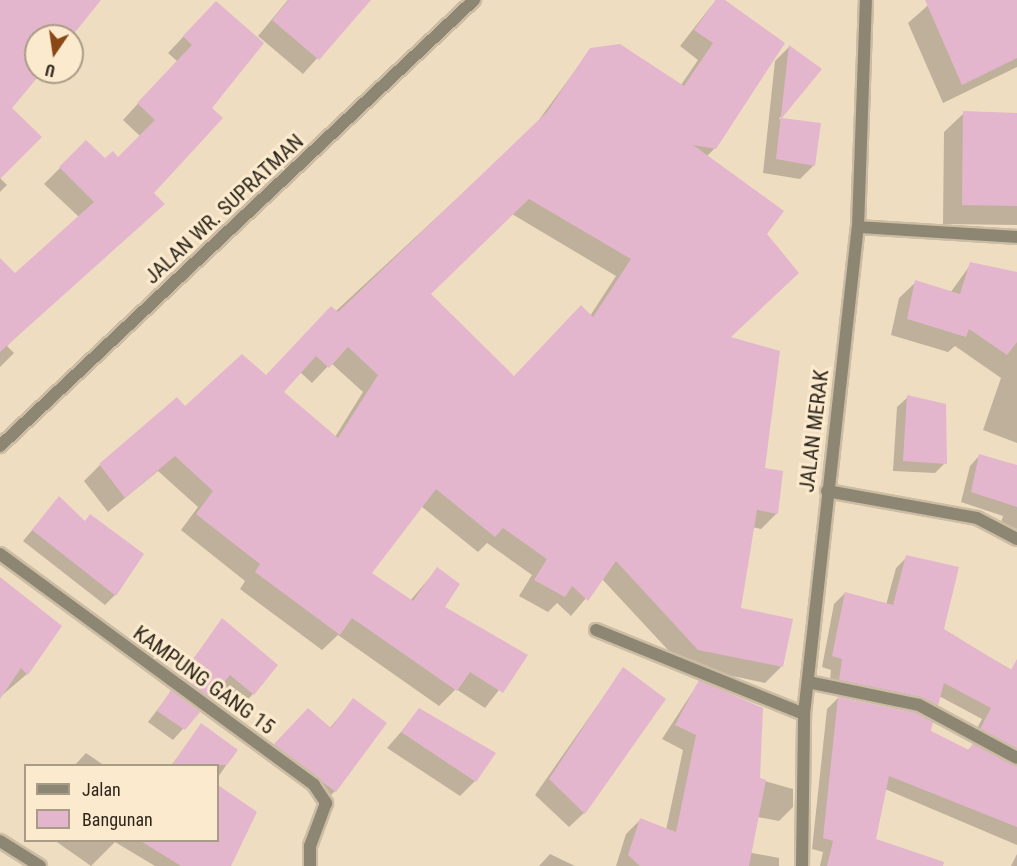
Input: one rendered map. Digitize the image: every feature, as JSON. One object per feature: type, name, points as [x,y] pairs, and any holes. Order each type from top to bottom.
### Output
[{"type":"street","name":"JALAN WR. SUPRATMAN","points":[[0,446],[474,0]]},
{"type":"street","name":"JALAN MERAK","points":[[802,866],[804,714],[858,227],[866,0]]},
{"type":"street","points":[[858,227],[1017,237]]},
{"type":"street","points":[[827,491],[977,518],[1017,539]]},
{"type":"street","name":"KAMPUNG GANG 15","points":[[0,554],[314,784],[326,803],[310,846],[310,866]]},
{"type":"street","points":[[596,630],[804,714]]},
{"type":"street","points":[[808,682],[919,705],[1017,758]]},
{"type":"street","points":[[0,841],[40,866]]},
{"type":"building","points":[[0,0],[101,0],[82,24],[24,24],[24,84],[32,84],[12,108],[42,137],[0,179]]},
{"type":"building","points":[[289,0],[371,0],[319,60],[272,20]]},
{"type":"building","points":[[716,0],[725,0],[785,43],[716,149],[693,145],[784,211],[767,234],[799,273],[731,337],[780,351],[765,468],[783,471],[778,514],[757,510],[741,608],[793,619],[783,667],[698,650],[616,561],[588,601],[572,586],[565,597],[534,580],[547,559],[503,528],[495,537],[436,489],[372,573],[413,601],[437,567],[460,584],[445,607],[528,655],[503,693],[470,672],[457,691],[352,618],[340,635],[255,572],[260,564],[196,514],[213,491],[175,456],[125,498],[99,464],[177,397],[185,406],[242,354],[266,375],[331,306],[338,312],[547,112],[590,48],[620,44],[684,86],[713,43],[694,30]],"holes":[[[529,199],[631,259],[593,317],[581,305],[514,376],[431,294]],[[348,347],[378,375],[338,438],[284,392],[316,356],[329,368]]]},
{"type":"building","points":[[925,0],[1017,0],[1017,58],[962,85]]},
{"type":"building","points":[[216,1],[264,43],[212,108],[223,118],[154,193],[165,204],[0,352],[0,258],[15,273],[94,202],[59,167],[86,140],[105,158],[113,151],[118,157],[155,120],[137,103],[192,45],[183,36]]},
{"type":"building","points":[[789,45],[822,69],[782,118],[821,123],[815,166],[776,159]]},
{"type":"building","points":[[963,111],[1017,113],[1017,206],[962,205]]},
{"type":"building","points":[[970,262],[1017,272],[1017,342],[1007,355],[969,329],[966,337],[907,319],[915,280],[960,294]]},
{"type":"building","points":[[907,395],[946,404],[947,464],[903,461]]},
{"type":"building","points":[[979,454],[1017,465],[1017,507],[971,492]]},
{"type":"building","points":[[59,496],[85,521],[90,514],[144,554],[116,596],[32,530]]},
{"type":"building","points":[[906,555],[959,567],[944,629],[1011,670],[1017,659],[1017,749],[980,729],[991,708],[944,683],[938,706],[921,697],[839,680],[842,659],[832,656],[845,592],[893,605]]},
{"type":"building","points":[[0,577],[62,626],[28,675],[21,668],[0,699]]},
{"type":"building","points":[[222,618],[278,665],[254,695],[230,675],[211,699],[181,677]]},
{"type":"building","points":[[623,667],[666,699],[585,814],[549,779]]},
{"type":"building","points":[[699,680],[763,708],[760,778],[766,780],[749,866],[640,866],[628,855],[640,818],[676,832],[696,735],[675,725]]},
{"type":"building","points":[[171,690],[200,712],[185,730],[157,711]]},
{"type":"building","points":[[838,697],[916,713],[933,722],[931,731],[969,750],[973,743],[1017,766],[1017,827],[889,776],[876,839],[944,862],[943,866],[827,866],[833,841],[823,838]]},
{"type":"building","points":[[353,698],[387,723],[336,792],[273,745],[308,708],[331,728]]},
{"type":"building","points":[[419,708],[496,753],[476,782],[401,732]]},
{"type":"building","points":[[201,723],[238,750],[227,765],[173,764]]},
{"type":"building","points":[[219,786],[257,812],[231,866],[181,866],[142,842],[219,842]]}]
